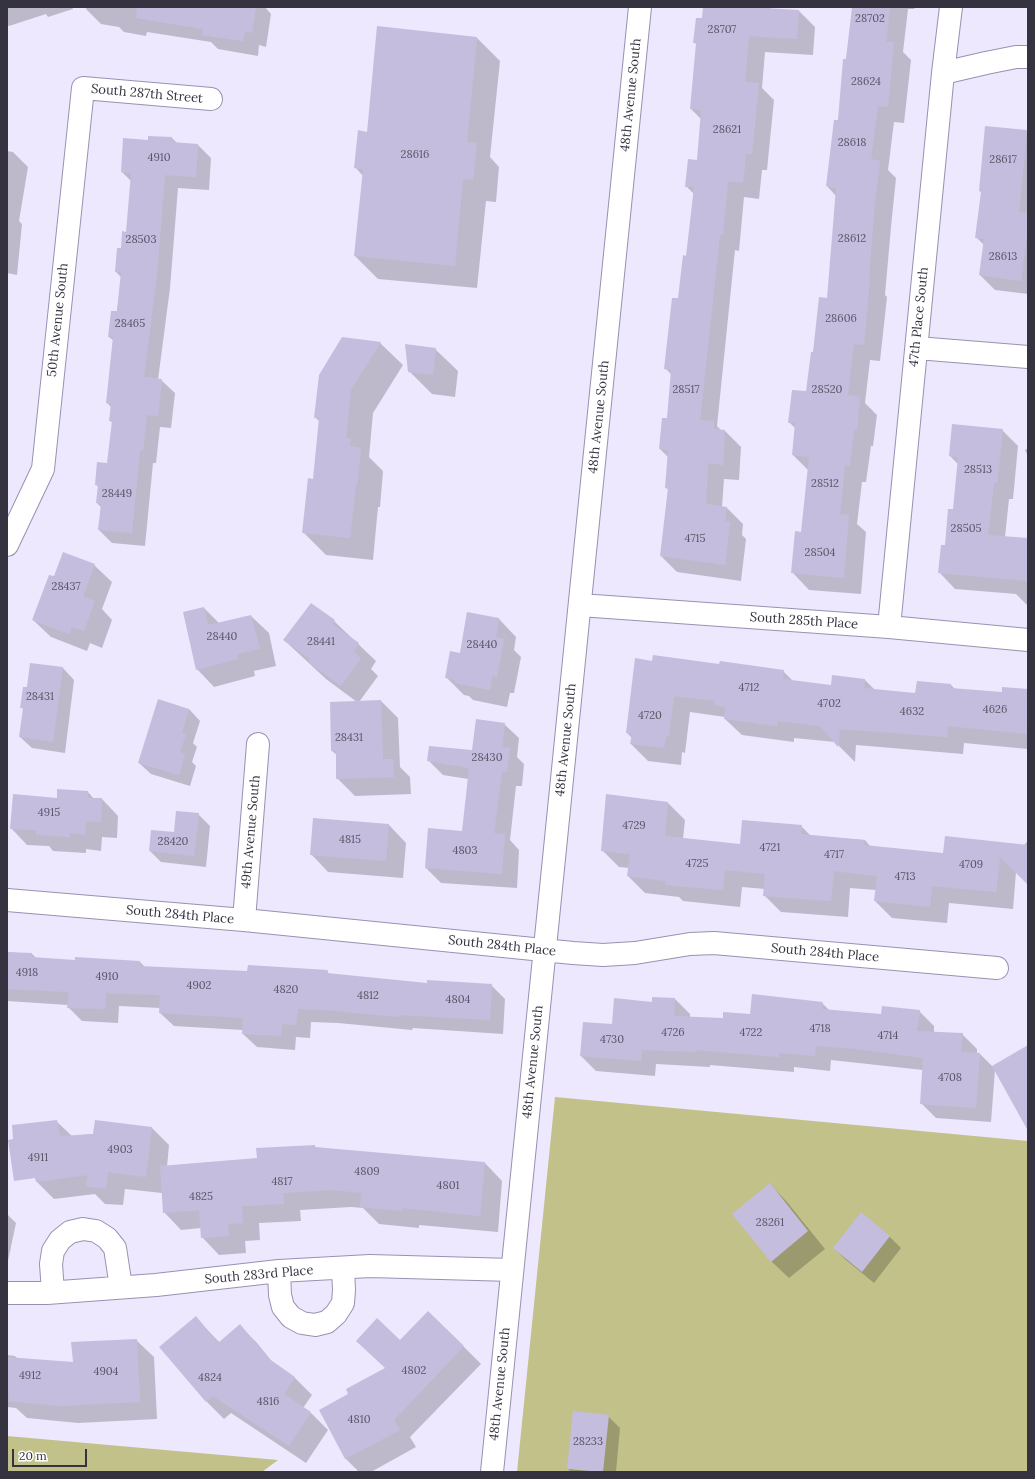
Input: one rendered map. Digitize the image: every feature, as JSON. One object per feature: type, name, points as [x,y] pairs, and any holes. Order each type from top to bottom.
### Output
[{"type":"street","name":"48th Avenue South","points":[[492,1472],[640,7]]},
{"type":"street","name":"47th Place South","points":[[889,627],[943,73],[951,7]]},
{"type":"street","points":[[943,73],[986,62],[1016,57],[1028,57]]},
{"type":"street","name":"South 287th Street","points":[[83,88],[211,99]]},
{"type":"street","name":"50th Avenue South","points":[[7,545],[43,469],[83,88]]},
{"type":"street","points":[[916,348],[1028,357]]},
{"type":"street","name":"South 285th Place","points":[[580,605],[889,627],[1028,640]]},
{"type":"street","name":"49th Avenue South","points":[[244,920],[258,744]]},
{"type":"street","name":"South 284th Place","points":[[7,900],[244,920],[603,955],[634,953],[690,944],[714,943],[997,968]]},
{"type":"street","points":[[53,1292],[51,1264],[53,1251],[60,1240],[70,1232],[83,1229],[96,1231],[107,1238],[115,1248],[121,1287]]},
{"type":"street","name":"South 283rd Place","points":[[7,1293],[53,1292],[156,1285],[279,1271],[370,1266],[512,1270]]},
{"type":"street","points":[[279,1271],[280,1295],[283,1307],[291,1317],[302,1323],[314,1325],[327,1322],[336,1314],[343,1303],[343,1268]]},
{"type":"shaded area","points":[[555,1097],[1028,1141],[1028,1472],[517,1472]]},
{"type":"shaded area","points":[[7,1436],[278,1460],[262,1472],[7,1472]]},
{"type":"building","points":[[137,7],[256,7],[252,33],[245,31],[243,41],[202,35],[203,29],[136,18]]},
{"type":"building","points":[[703,7],[748,7],[799,10],[797,39],[749,36],[745,82],[759,83],[752,154],[746,154],[743,183],[728,181],[723,235],[720,235],[700,420],[714,421],[714,429],[725,430],[723,465],[708,463],[706,504],[727,507],[725,521],[730,522],[725,565],[660,556],[668,488],[665,488],[668,450],[659,449],[662,418],[667,418],[671,370],[664,369],[672,298],[678,298],[683,255],[686,256],[694,187],[685,187],[688,159],[697,160],[701,110],[690,109],[696,43],[693,43],[696,18],[702,18]]},
{"type":"building","points":[[852,7],[890,7],[886,42],[894,42],[888,107],[878,106],[871,159],[880,161],[874,210],[864,345],[854,344],[848,395],[860,397],[857,430],[854,429],[850,466],[845,465],[840,514],[849,515],[844,578],[791,573],[795,531],[801,532],[809,457],[792,455],[795,423],[788,423],[792,390],[806,391],[811,352],[813,352],[819,297],[827,298],[836,188],[826,186],[834,120],[838,120],[843,59],[846,59]]},
{"type":"building","points":[[377,26],[477,37],[467,142],[477,143],[473,180],[463,179],[455,266],[354,256],[363,169],[354,168],[358,130],[367,132]]},
{"type":"building","points":[[985,126],[1027,130],[1019,212],[1028,213],[1028,226],[1021,281],[979,275],[984,239],[975,238],[981,192],[979,191]]},
{"type":"building","points":[[148,136],[172,137],[172,142],[198,144],[196,177],[165,175],[157,274],[144,377],[162,379],[158,416],[147,415],[143,451],[140,450],[132,533],[98,530],[101,504],[96,503],[98,485],[95,485],[97,462],[107,463],[112,421],[109,421],[111,404],[106,403],[113,337],[108,337],[111,311],[117,311],[121,272],[115,272],[117,248],[121,248],[122,231],[126,232],[131,173],[121,172],[123,138],[148,140]]},
{"type":"building","points":[[342,337],[381,342],[351,390],[346,438],[351,439],[350,446],[361,448],[350,538],[302,533],[308,478],[313,479],[319,418],[314,418],[319,375]]},
{"type":"building","points":[[405,344],[436,348],[433,375],[408,372]]},
{"type":"building","points":[[952,424],[1003,429],[997,483],[994,483],[988,535],[1028,538],[1028,581],[938,573],[941,545],[945,545],[948,509],[953,509],[958,457],[949,456]]},
{"type":"building","points":[[63,552],[95,564],[83,597],[95,601],[84,631],[72,627],[69,634],[32,620],[49,575],[54,576]]},
{"type":"building","points":[[311,603],[335,620],[332,624],[359,643],[354,652],[361,658],[341,686],[308,662],[310,659],[283,640]]},
{"type":"building","points":[[204,607],[208,625],[251,615],[260,649],[237,654],[238,659],[196,670],[183,612]]},
{"type":"building","points":[[467,612],[499,618],[496,637],[504,639],[497,677],[492,676],[490,690],[455,683],[455,680],[445,678],[450,651],[460,653]]},
{"type":"building","points":[[653,655],[719,664],[720,661],[784,670],[783,679],[831,685],[832,675],[865,679],[864,688],[915,693],[917,681],[951,684],[951,688],[1002,692],[1002,687],[1028,689],[1028,734],[948,726],[947,737],[840,729],[838,747],[820,726],[778,721],[777,726],[724,719],[725,707],[714,705],[715,701],[674,696],[669,736],[666,736],[664,748],[630,744],[632,734],[626,733],[635,658],[652,661]]},
{"type":"building","points":[[30,663],[63,667],[53,742],[19,737],[23,708],[20,708],[23,687],[27,687]]},
{"type":"building","points":[[158,699],[189,709],[182,733],[186,734],[180,752],[185,754],[179,775],[138,763]]},
{"type":"building","points":[[381,700],[383,759],[393,759],[394,777],[336,779],[336,751],[331,751],[330,702]]},
{"type":"building","points":[[476,719],[505,723],[502,747],[510,748],[507,772],[502,771],[494,833],[505,834],[502,874],[425,868],[428,828],[462,831],[469,768],[427,761],[429,746],[472,750]]},
{"type":"building","points":[[57,789],[88,791],[88,798],[102,798],[101,822],[86,821],[85,835],[70,833],[70,837],[36,835],[36,830],[10,829],[13,794],[57,798]]},
{"type":"building","points":[[606,794],[668,802],[665,836],[740,844],[742,820],[802,825],[801,834],[865,840],[864,845],[943,853],[945,836],[1028,845],[1028,885],[1000,857],[996,892],[932,886],[930,907],[874,901],[877,876],[834,871],[831,901],[763,896],[765,874],[725,870],[723,890],[665,885],[666,881],[627,876],[630,854],[601,851]]},
{"type":"building","points":[[176,811],[199,813],[194,856],[149,851],[151,830],[174,832]]},
{"type":"building","points":[[313,818],[389,824],[386,861],[310,855]]},
{"type":"building","points":[[7,952],[32,953],[32,957],[75,960],[75,957],[140,961],[140,966],[247,971],[248,965],[328,970],[327,973],[427,983],[427,980],[492,984],[490,1020],[399,1015],[399,1017],[298,1009],[296,1025],[282,1024],[281,1036],[242,1034],[243,1018],[159,1013],[160,995],[106,993],[105,1009],[67,1008],[69,992],[7,989]]},
{"type":"building","points":[[752,994],[823,1002],[822,1009],[881,1014],[882,1006],[920,1010],[917,1031],[963,1033],[961,1052],[980,1053],[976,1108],[920,1104],[923,1058],[857,1049],[816,1046],[815,1056],[779,1053],[779,1057],[696,1050],[696,1052],[642,1050],[641,1061],[580,1056],[583,1022],[612,1024],[614,998],[652,1002],[652,997],[675,998],[674,1016],[723,1018],[723,1012],[750,1014]]},
{"type":"building","points":[[1028,1045],[1028,1131],[992,1066]]},
{"type":"building","points":[[57,1120],[60,1136],[93,1134],[95,1120],[152,1127],[146,1177],[108,1172],[106,1189],[86,1186],[88,1175],[36,1182],[35,1178],[14,1181],[8,1140],[13,1139],[12,1125]]},
{"type":"building","points":[[315,1145],[315,1147],[485,1162],[480,1216],[402,1208],[402,1211],[360,1207],[362,1193],[333,1190],[283,1193],[284,1204],[242,1206],[243,1223],[228,1224],[229,1236],[201,1238],[199,1210],[163,1213],[160,1166],[257,1158],[256,1148]]},
{"type":"building","points":[[770,1183],[808,1231],[771,1262],[732,1214]]},
{"type":"building","points":[[861,1212],[890,1236],[862,1272],[833,1248]]},
{"type":"building","points":[[428,1311],[464,1346],[394,1420],[400,1430],[345,1459],[319,1410],[348,1394],[346,1389],[385,1368],[356,1341],[377,1318],[400,1340]]},
{"type":"building","points":[[196,1316],[218,1343],[240,1324],[268,1358],[295,1377],[284,1394],[311,1412],[289,1446],[213,1396],[206,1402],[159,1347]]},
{"type":"building","points":[[137,1339],[140,1402],[60,1406],[8,1401],[9,1392],[7,1392],[7,1357],[73,1362],[71,1342]]},
{"type":"building","points":[[573,1411],[609,1415],[603,1472],[567,1469]]}]
